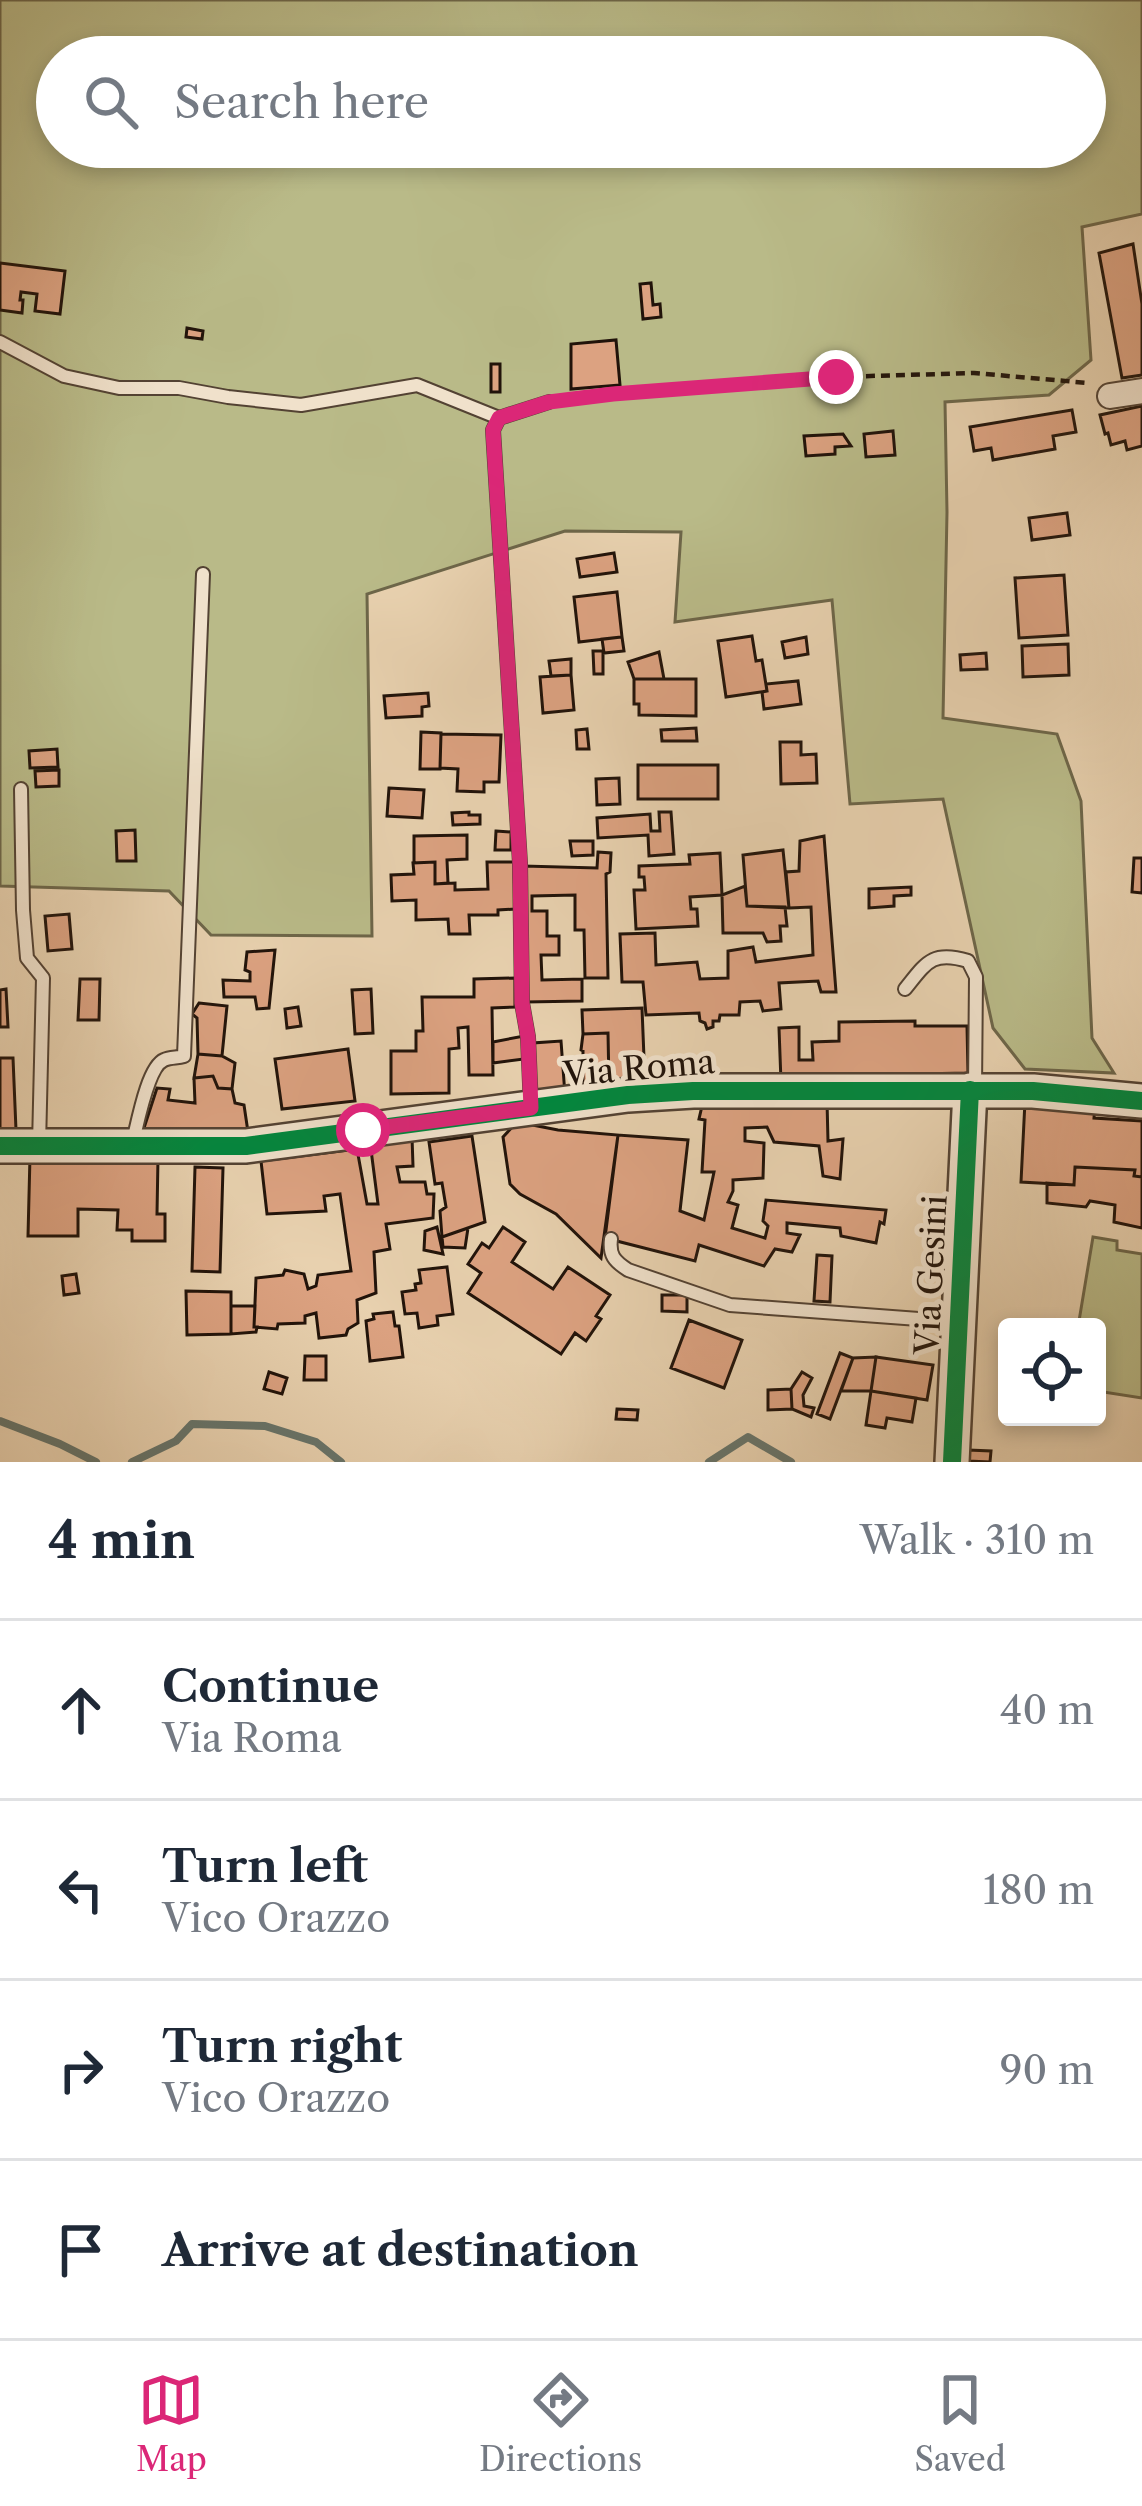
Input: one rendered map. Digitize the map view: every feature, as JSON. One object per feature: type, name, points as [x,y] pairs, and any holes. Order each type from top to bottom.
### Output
[{"type":"street","points":[[1110,397],[1142,391]]},
{"type":"street","name":"Via Roma","points":[[0,1146],[246,1146],[693,1090],[1138,1094]]},
{"type":"street","name":"Via Gesini","points":[[952,1462],[973,1090]]},
{"type":"lane","points":[[0,342],[64,376],[119,388],[179,388],[301,405],[417,386],[499,418],[549,402]]},
{"type":"lane","points":[[499,418],[493,430],[531,1108]]},
{"type":"lane","points":[[131,1146],[148,1082],[157,1066],[184,1056],[203,574]]},
{"type":"lane","points":[[21,789],[27,958],[44,978],[39,1146]]},
{"type":"lane","points":[[905,988],[927,962],[940,956],[968,961],[976,977],[973,1090]]},
{"type":"lane","points":[[611,1239],[609,1251],[628,1270],[730,1305],[959,1322]]},
{"type":"path","points":[[549,402],[836,377],[974,373],[1088,383],[1110,397]]},
{"type":"green space","points":[[0,0],[1142,0],[1142,214],[1082,227],[1091,360],[1049,395],[945,402],[943,718],[1057,734],[1081,801],[1092,1038],[1114,1073],[1025,1069],[993,1028],[943,799],[850,804],[832,600],[675,622],[681,532],[565,531],[367,594],[372,936],[211,935],[169,891],[0,886]]},
{"type":"green space","points":[[1093,1237],[1117,1241],[1117,1250],[1142,1254],[1142,1398],[1106,1392],[1106,1318],[1080,1318]]},
{"type":"building","points":[[1133,244],[1142,304],[1142,375],[1122,378],[1099,253]]},
{"type":"building","points":[[0,263],[65,271],[60,314],[35,311],[37,294],[21,292],[22,313],[0,310]]},
{"type":"building","points":[[651,283],[653,305],[660,304],[661,317],[643,319],[640,284]]},
{"type":"building","points":[[187,328],[203,331],[202,339],[186,337]]},
{"type":"building","points":[[616,340],[620,385],[571,389],[571,344]]},
{"type":"building","points":[[491,364],[500,364],[500,392],[491,392]]},
{"type":"building","points":[[1142,406],[1142,446],[1127,450],[1125,441],[1111,445],[1100,415]]},
{"type":"building","points":[[1072,410],[1076,432],[1053,436],[1055,449],[993,460],[991,448],[974,451],[970,427]]},
{"type":"building","points":[[893,431],[895,455],[866,457],[864,434]]},
{"type":"building","points":[[843,434],[851,446],[835,447],[835,454],[806,456],[804,436]]},
{"type":"building","points":[[1067,513],[1070,535],[1032,540],[1029,518]]},
{"type":"building","points":[[614,553],[617,572],[580,577],[577,559]]},
{"type":"building","points":[[1064,575],[1068,635],[1019,638],[1015,578]]},
{"type":"building","points":[[617,592],[622,637],[579,642],[574,597]]},
{"type":"building","points":[[752,636],[767,691],[726,697],[718,641]]},
{"type":"building","points":[[622,637],[624,651],[604,653],[602,639]]},
{"type":"building","points":[[806,637],[808,654],[785,658],[782,642]]},
{"type":"building","points":[[1068,644],[1069,675],[1023,677],[1022,646]]},
{"type":"building","points":[[593,651],[603,651],[603,674],[594,674]]},
{"type":"building","points":[[659,652],[664,679],[634,679],[628,662]]},
{"type":"building","points":[[986,653],[987,669],[961,670],[960,655]]},
{"type":"building","points":[[571,659],[571,675],[551,676],[549,661]]},
{"type":"building","points":[[571,675],[574,710],[543,713],[540,677]]},
{"type":"building","points":[[634,679],[696,679],[696,716],[639,715]]},
{"type":"building","points":[[798,681],[801,704],[764,709],[766,684]]},
{"type":"building","points":[[428,693],[429,706],[422,707],[422,716],[386,718],[384,696]]},
{"type":"building","points":[[696,728],[697,741],[662,741],[661,730]]},
{"type":"building","points":[[587,729],[589,749],[577,749],[576,730]]},
{"type":"building","points":[[421,732],[441,733],[440,769],[420,769]]},
{"type":"building","points":[[441,734],[501,735],[499,782],[484,782],[484,792],[457,791],[458,769],[440,768]]},
{"type":"building","points":[[780,742],[801,742],[801,755],[816,754],[817,783],[781,784]]},
{"type":"building","points":[[57,749],[58,767],[30,768],[29,751]]},
{"type":"building","points":[[638,765],[718,765],[718,799],[638,799]]},
{"type":"building","points":[[59,770],[59,786],[36,787],[35,771]]},
{"type":"building","points":[[619,778],[620,804],[597,805],[596,779]]},
{"type":"building","points":[[389,788],[424,790],[422,818],[387,816]]},
{"type":"building","points":[[659,812],[671,812],[674,854],[649,856],[648,835],[598,838],[597,818],[650,814],[651,831],[660,831]]},
{"type":"building","points":[[452,813],[480,815],[480,824],[453,825]]},
{"type":"building","points":[[135,830],[136,861],[117,861],[116,831]]},
{"type":"building","points":[[496,831],[511,832],[511,850],[495,850]]},
{"type":"building","points":[[467,835],[467,859],[447,860],[448,883],[435,884],[435,862],[414,863],[414,836]]},
{"type":"building","points":[[824,836],[836,992],[821,992],[818,981],[779,983],[781,1009],[763,1011],[760,1001],[740,1002],[739,1015],[720,1015],[707,1029],[699,1013],[646,1015],[643,982],[622,982],[620,934],[655,933],[656,965],[697,962],[700,979],[728,978],[728,951],[753,947],[756,962],[813,955],[811,907],[789,908],[786,872],[799,871],[800,841]]},
{"type":"building","points":[[570,841],[593,841],[593,855],[572,856]]},
{"type":"building","points":[[783,850],[789,908],[747,906],[743,855]]},
{"type":"building","points":[[598,852],[611,853],[606,874],[608,978],[585,978],[584,930],[575,930],[575,895],[532,896],[532,911],[547,911],[547,936],[559,936],[559,955],[541,955],[542,980],[582,979],[582,1001],[526,1002],[524,866],[597,868]]},
{"type":"building","points":[[720,853],[722,895],[690,897],[698,926],[636,929],[634,890],[645,890],[639,866],[690,864],[689,855]]},
{"type":"building","points":[[1134,858],[1142,858],[1142,893],[1132,892]]},
{"type":"building","points":[[435,862],[435,884],[455,883],[455,890],[488,889],[487,862],[514,862],[515,909],[498,910],[498,915],[469,915],[470,934],[449,934],[448,919],[416,920],[416,900],[392,901],[391,875],[414,874],[413,863]]},
{"type":"building","points":[[745,886],[747,906],[785,907],[787,926],[780,926],[781,941],[767,942],[763,933],[723,933],[722,895]]},
{"type":"building","points":[[911,887],[911,895],[894,896],[894,906],[869,908],[869,889]]},
{"type":"building","points":[[69,914],[72,949],[48,951],[45,916]]},
{"type":"building","points":[[275,950],[269,1008],[257,1009],[255,997],[224,997],[223,980],[250,981],[250,972],[245,970],[247,952]]},
{"type":"building","points":[[515,978],[515,1007],[492,1008],[493,1075],[469,1075],[468,1027],[458,1028],[459,1048],[449,1049],[449,1093],[391,1094],[391,1051],[416,1051],[416,1031],[423,1031],[422,997],[474,997],[474,979]]},
{"type":"building","points":[[80,979],[100,979],[99,1020],[78,1020]]},
{"type":"building","points":[[6,989],[8,1027],[0,1027],[0,990]]},
{"type":"building","points":[[371,989],[373,1033],[355,1034],[352,990]]},
{"type":"building","points":[[199,1003],[227,1006],[222,1056],[198,1054],[197,1018],[192,1014]]},
{"type":"building","points":[[298,1007],[301,1026],[287,1028],[285,1009]]},
{"type":"building","points":[[642,1008],[645,1083],[609,1084],[608,1033],[583,1034],[582,1010]]},
{"type":"building","points":[[915,1021],[915,1026],[967,1026],[968,1073],[781,1082],[779,1028],[799,1027],[799,1060],[813,1060],[812,1042],[839,1041],[839,1022]]},
{"type":"building","points":[[608,1033],[609,1084],[583,1085],[583,1034]]},
{"type":"building","points":[[524,1036],[524,1059],[493,1063],[493,1042]]},
{"type":"building","points":[[561,1041],[565,1095],[536,1097],[533,1043]]},
{"type":"building","points":[[348,1049],[355,1101],[282,1109],[275,1059]]},
{"type":"building","points":[[198,1054],[222,1056],[235,1063],[232,1089],[218,1088],[213,1076],[194,1078]]},
{"type":"building","points":[[0,1058],[13,1058],[16,1130],[0,1132]]},
{"type":"building","points":[[213,1076],[218,1088],[232,1089],[235,1103],[244,1105],[248,1132],[143,1131],[157,1088],[170,1089],[168,1100],[195,1103],[194,1078]]},
{"type":"building","points":[[827,1101],[828,1141],[843,1139],[840,1179],[823,1176],[819,1146],[774,1142],[767,1127],[745,1128],[745,1141],[764,1143],[763,1178],[733,1180],[728,1202],[738,1205],[732,1228],[765,1238],[766,1200],[886,1210],[876,1243],[841,1236],[840,1228],[787,1223],[787,1233],[800,1235],[792,1252],[775,1249],[764,1266],[699,1245],[695,1261],[605,1238],[618,1135],[688,1140],[680,1211],[704,1220],[714,1172],[702,1172],[702,1106]]},
{"type":"building","points":[[1025,1101],[1095,1105],[1094,1118],[1142,1121],[1142,1177],[1134,1176],[1135,1170],[1075,1167],[1074,1185],[1021,1182]]},
{"type":"building","points":[[517,1122],[618,1135],[601,1258],[556,1214],[510,1184],[503,1137]]},
{"type":"building","points":[[472,1136],[485,1222],[442,1237],[440,1211],[446,1207],[442,1183],[435,1184],[429,1142]]},
{"type":"building","points":[[412,1137],[413,1166],[397,1167],[400,1182],[425,1182],[427,1194],[434,1194],[433,1218],[386,1224],[390,1249],[374,1252],[376,1293],[357,1300],[358,1323],[346,1335],[319,1338],[316,1313],[305,1316],[305,1323],[278,1324],[277,1329],[254,1327],[256,1278],[283,1275],[285,1270],[304,1274],[308,1289],[316,1286],[318,1275],[351,1271],[340,1194],[324,1196],[326,1211],[267,1214],[261,1161],[357,1149],[367,1204],[378,1204],[370,1142]]},
{"type":"building","points":[[30,1156],[158,1158],[157,1214],[165,1214],[165,1241],[132,1241],[132,1230],[117,1230],[118,1210],[78,1209],[78,1236],[28,1236]]},
{"type":"building","points":[[195,1167],[223,1168],[220,1272],[192,1271]]},
{"type":"building","points":[[1075,1167],[1135,1170],[1134,1176],[1142,1177],[1142,1228],[1114,1222],[1115,1205],[1047,1203],[1047,1183],[1074,1185]]},
{"type":"building","points":[[437,1227],[443,1254],[424,1250],[425,1231]]},
{"type":"building","points":[[503,1227],[525,1242],[512,1262],[553,1289],[568,1267],[610,1295],[586,1341],[575,1333],[561,1354],[468,1293],[481,1273],[468,1264],[482,1243],[489,1248]]},
{"type":"building","points":[[468,1228],[465,1248],[443,1247],[442,1237]]},
{"type":"building","points":[[942,1241],[943,1255],[929,1256],[928,1242]]},
{"type":"building","points":[[817,1255],[832,1256],[830,1302],[814,1301]]},
{"type":"building","points":[[447,1267],[453,1314],[437,1316],[438,1325],[419,1328],[417,1313],[405,1314],[402,1292],[416,1290],[415,1284],[421,1283],[419,1270]]},
{"type":"building","points":[[76,1274],[79,1293],[64,1295],[62,1276]]},
{"type":"building","points":[[186,1291],[231,1292],[231,1334],[187,1335]]},
{"type":"building","points":[[662,1295],[687,1295],[687,1312],[662,1311]]},
{"type":"building","points":[[231,1306],[255,1306],[256,1332],[231,1334]]},
{"type":"building","points":[[393,1312],[403,1357],[370,1361],[366,1321],[374,1319],[373,1314]]},
{"type":"building","points":[[689,1320],[742,1340],[724,1388],[671,1368]]},
{"type":"building","points":[[840,1353],[853,1358],[830,1419],[817,1414]]},
{"type":"building","points":[[305,1356],[326,1356],[326,1380],[304,1380]]},
{"type":"building","points":[[876,1357],[933,1365],[927,1400],[871,1391]]},
{"type":"building","points":[[876,1357],[871,1391],[841,1391],[853,1358]]},
{"type":"building","points":[[269,1372],[287,1378],[282,1394],[264,1389]]},
{"type":"building","points":[[802,1372],[812,1378],[803,1395],[804,1406],[814,1408],[811,1417],[792,1409],[791,1389]]},
{"type":"building","points":[[791,1389],[792,1409],[768,1410],[768,1390]]},
{"type":"building","points":[[871,1391],[916,1398],[912,1422],[887,1418],[885,1428],[866,1425]]},
{"type":"building","points":[[617,1409],[638,1410],[637,1420],[616,1419]]},
{"type":"building","points":[[968,1450],[991,1451],[990,1462],[968,1461]]},
{"type":"waterway","points":[[0,1421],[96,1462]]},
{"type":"waterway","points":[[132,1462],[176,1441],[192,1424],[265,1426],[316,1442],[341,1462]]},
{"type":"waterway","points":[[709,1462],[748,1437],[791,1462]]},
{"type":"cycle path","points":[[952,1462],[970,1090]]},
{"type":"cycle path","points":[[0,1146],[246,1146],[628,1095],[693,1091],[1033,1091],[1142,1101]]},
{"type":"route","points":[[363,1130],[531,1108],[493,430],[499,418],[549,402],[613,394],[836,377]]}]
